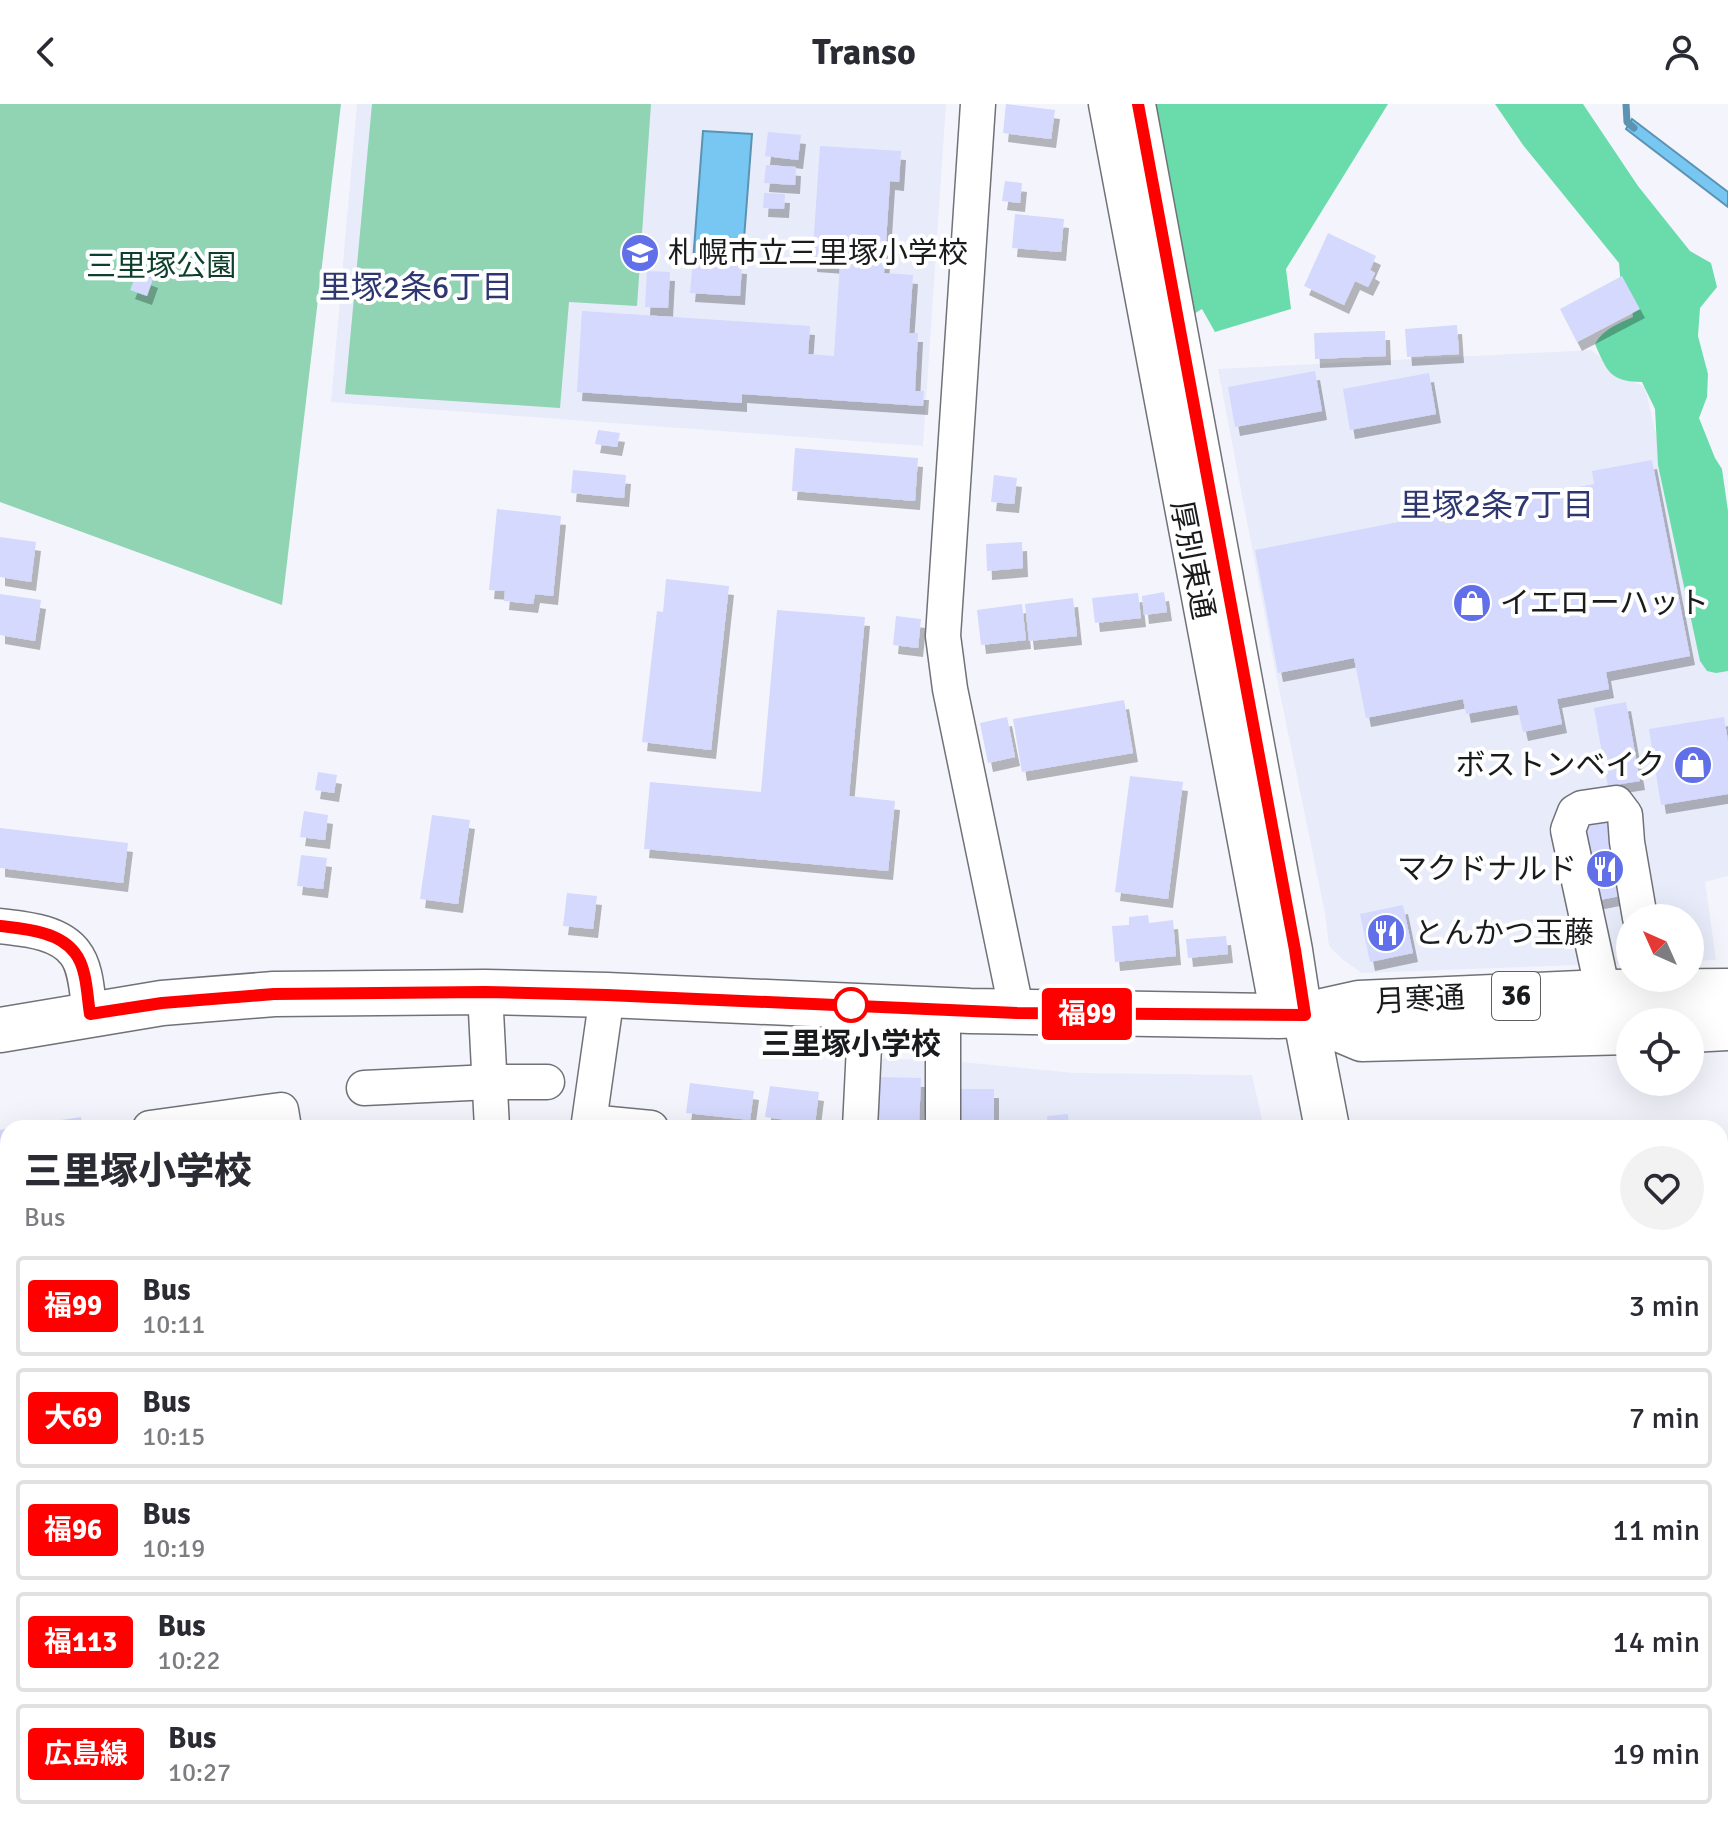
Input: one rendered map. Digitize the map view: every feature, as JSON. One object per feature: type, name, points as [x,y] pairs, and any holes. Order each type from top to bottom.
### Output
[{"type":"main road","name":"月寒通","points":[[1704,989],[1728,991]]},
{"type":"main road","name":"月寒通","points":[[0,1030],[162,1003],[274,994],[485,992],[1017,1013],[1291,1015],[1359,1003],[1616,990]]},
{"type":"main road","name":"月寒通","points":[[1291,1015],[1362,1039],[1616,1032]]},
{"type":"main road","points":[[1291,1015],[1298,1120]]},
{"type":"main road","points":[[1291,1015],[1324,1120]]},
{"type":"main road","points":[[1704,1029],[1728,1028]]},
{"type":"street","points":[[978,104],[943,636],[950,689],[1017,1013]]},
{"type":"street","name":"厚別東通","points":[[1106,104],[1291,1015]]},
{"type":"street","name":"厚別東通","points":[[1138,104],[1295,950],[1291,1015]]},
{"type":"street","points":[[1603,992],[1568,830],[1575,812],[1582,808],[1616,803],[1621,806],[1625,815],[1638,904]]},
{"type":"street","points":[[0,926],[36,931],[62,941],[76,953],[90,1014]]},
{"type":"street","points":[[485,992],[492,1120]]},
{"type":"street","points":[[589,1120],[607,995]]},
{"type":"street","points":[[860,1120],[866,1006]]},
{"type":"street","points":[[943,1009],[943,1120]]},
{"type":"street","points":[[364,1088],[547,1082]]},
{"type":"street","points":[[208,1120],[281,1110],[283,1120]]},
{"type":"shaded area","name":"札幌市立三里塚小学校","points":[[357,104],[946,104],[923,446],[331,402]]},
{"type":"shaded area","points":[[1591,350],[1630,380],[1645,387],[1710,664],[1728,658],[1728,876],[1705,882],[1716,960],[1704,960],[1704,904],[1616,904],[1616,964],[1362,973],[1329,946],[1218,369]]},
{"type":"shaded area","points":[[870,1058],[926,1060],[927,1120],[868,1120]]},
{"type":"shaded area","points":[[951,1061],[1074,1073],[1252,1075],[1262,1120],[952,1120]]},
{"type":"green space","name":"三里塚公園","points":[[0,104],[341,104],[282,605],[0,502]]},
{"type":"green space","points":[[372,104],[651,104],[637,306],[569,302],[560,408],[345,394]]},
{"type":"green space","points":[[1145,104],[1388,104],[1286,269],[1291,309],[1215,332],[1202,309],[1192,315]]},
{"type":"green space","points":[[1495,104],[1583,104],[1638,186],[1690,251],[1711,263],[1717,287],[1700,308],[1698,336],[1708,374],[1707,397],[1699,418],[1722,469],[1728,511],[1728,671],[1707,671],[1700,661],[1658,465],[1655,409],[1642,382],[1623,380],[1611,373],[1595,344],[1607,331],[1633,317],[1630,296],[1621,287],[1619,263],[1523,145]]},
{"type":"water","points":[[1632,119],[1728,192],[1728,207],[1626,129]]},
{"type":"water","points":[[703,131],[752,134],[742,265],[693,262]]},
{"type":"building","points":[[1006,104],[1055,110],[1051,139],[1003,133]]},
{"type":"building","points":[[768,132],[801,135],[798,160],[765,156]]},
{"type":"building","points":[[820,146],[901,151],[899,182],[890,181],[884,273],[913,275],[909,333],[918,333],[915,391],[924,391],[923,406],[742,394],[742,403],[577,392],[582,311],[810,326],[808,354],[834,356],[840,265],[812,263]]},
{"type":"building","points":[[766,165],[796,167],[795,185],[764,183]]},
{"type":"building","points":[[1005,181],[1022,183],[1020,203],[1002,201]]},
{"type":"building","points":[[764,193],[785,194],[784,209],[763,208]]},
{"type":"building","points":[[1015,214],[1064,219],[1061,252],[1012,248]]},
{"type":"building","points":[[1328,233],[1376,256],[1370,270],[1375,273],[1368,287],[1355,281],[1344,305],[1304,286]]},
{"type":"building","points":[[693,262],[742,265],[740,296],[690,293]]},
{"type":"building","points":[[647,271],[670,272],[668,308],[645,307]]},
{"type":"building","points":[[137,273],[153,279],[147,296],[130,290]]},
{"type":"building","points":[[1622,276],[1640,309],[1577,342],[1560,309]]},
{"type":"building","points":[[1457,325],[1459,354],[1407,357],[1405,329]]},
{"type":"building","points":[[1385,331],[1386,356],[1315,359],[1314,333]]},
{"type":"building","points":[[1315,371],[1322,411],[1235,427],[1228,387]]},
{"type":"building","points":[[1429,373],[1436,414],[1350,430],[1343,389]]},
{"type":"building","points":[[598,430],[620,433],[617,447],[595,444]]},
{"type":"building","points":[[795,448],[918,458],[915,501],[792,491]]},
{"type":"building","name":"イエローハット","points":[[1652,460],[1690,656],[1606,672],[1609,689],[1557,699],[1562,724],[1523,732],[1517,705],[1466,714],[1463,699],[1366,718],[1354,658],[1278,673],[1255,550],[1594,484],[1592,471]]},
{"type":"building","points":[[573,470],[626,475],[624,498],[571,493]]},
{"type":"building","points":[[994,475],[1017,478],[1014,504],[991,502]]},
{"type":"building","points":[[497,509],[561,516],[553,596],[535,594],[533,604],[504,601],[505,591],[489,590]]},
{"type":"building","points":[[0,537],[36,542],[31,582],[0,577]]},
{"type":"building","points":[[1022,542],[1023,568],[987,571],[986,544]]},
{"type":"building","points":[[666,579],[729,586],[711,750],[642,742],[657,611],[663,612]]},
{"type":"building","points":[[1164,592],[1167,612],[1144,615],[1142,596]]},
{"type":"building","points":[[1138,593],[1141,618],[1095,623],[1092,598]]},
{"type":"building","points":[[0,594],[41,600],[35,641],[0,635]]},
{"type":"building","points":[[1073,598],[1077,636],[1029,641],[1025,604]]},
{"type":"building","points":[[1022,604],[1026,640],[981,645],[977,610]]},
{"type":"building","points":[[777,610],[865,617],[849,796],[895,801],[888,871],[644,849],[650,782],[761,792]]},
{"type":"building","points":[[896,616],[921,619],[918,648],[893,645]]},
{"type":"building","points":[[1124,700],[1133,753],[1022,772],[1013,719]]},
{"type":"building","points":[[1626,702],[1640,781],[1608,786],[1594,708]]},
{"type":"building","points":[[1007,717],[1015,757],[988,763],[980,723]]},
{"type":"building","points":[[1724,717],[1728,741],[1728,794],[1661,805],[1649,729]]},
{"type":"building","points":[[318,772],[337,775],[334,793],[315,790]]},
{"type":"building","points":[[1130,776],[1183,782],[1168,899],[1115,892]]},
{"type":"building","points":[[304,811],[328,815],[325,840],[300,837]]},
{"type":"building","name":"マクドナルド","points":[[1616,811],[1630,894],[1590,902],[1584,824]]},
{"type":"building","points":[[432,815],[470,820],[458,904],[420,899]]},
{"type":"building","points":[[0,828],[128,843],[123,883],[0,868]]},
{"type":"building","points":[[301,855],[327,858],[323,889],[297,886]]},
{"type":"building","points":[[567,893],[597,896],[593,929],[563,926]]},
{"type":"building","points":[[1403,905],[1413,953],[1370,962],[1360,914]]},
{"type":"building","points":[[1148,915],[1149,923],[1173,920],[1176,956],[1115,962],[1112,926],[1129,925],[1129,917]]},
{"type":"building","points":[[1226,936],[1228,954],[1188,958],[1186,939]]},
{"type":"building","points":[[878,1077],[921,1078],[919,1120],[875,1120]]},
{"type":"building","points":[[690,1083],[754,1091],[750,1120],[686,1113]]},
{"type":"building","points":[[770,1086],[819,1092],[816,1120],[765,1117]]},
{"type":"building","points":[[960,1089],[994,1089],[994,1120],[961,1120]]},
{"type":"building","points":[[1068,1114],[1068,1120],[1047,1120],[1047,1116]]},
{"type":"waterway","points":[[1626,104],[1627,122],[1634,128]]},
{"type":"bus line","name":"福99","points":[[0,926],[36,931],[62,941],[76,953],[90,1014],[162,1003],[274,994],[485,992],[1017,1013],[1305,1015],[1138,104]]},
{"type":"place","name":"札幌市立三里塚小学校","points":[[640,253]]},
{"type":"place","name":"イエローハット","points":[[1472,603]]},
{"type":"place","name":"ボストンベイク","points":[[1693,765]]},
{"type":"place","name":"マクドナルド","points":[[1605,869]]},
{"type":"place","name":"とんかつ玉藤","points":[[1386,933]]},
{"type":"place","name":"三里塚小学校","points":[[851,1005]]},
{"type":"district","name":"里塚2条6丁目","points":[[416,287]]},
{"type":"district","name":"里塚2条7丁目","points":[[1497,505]]}]
